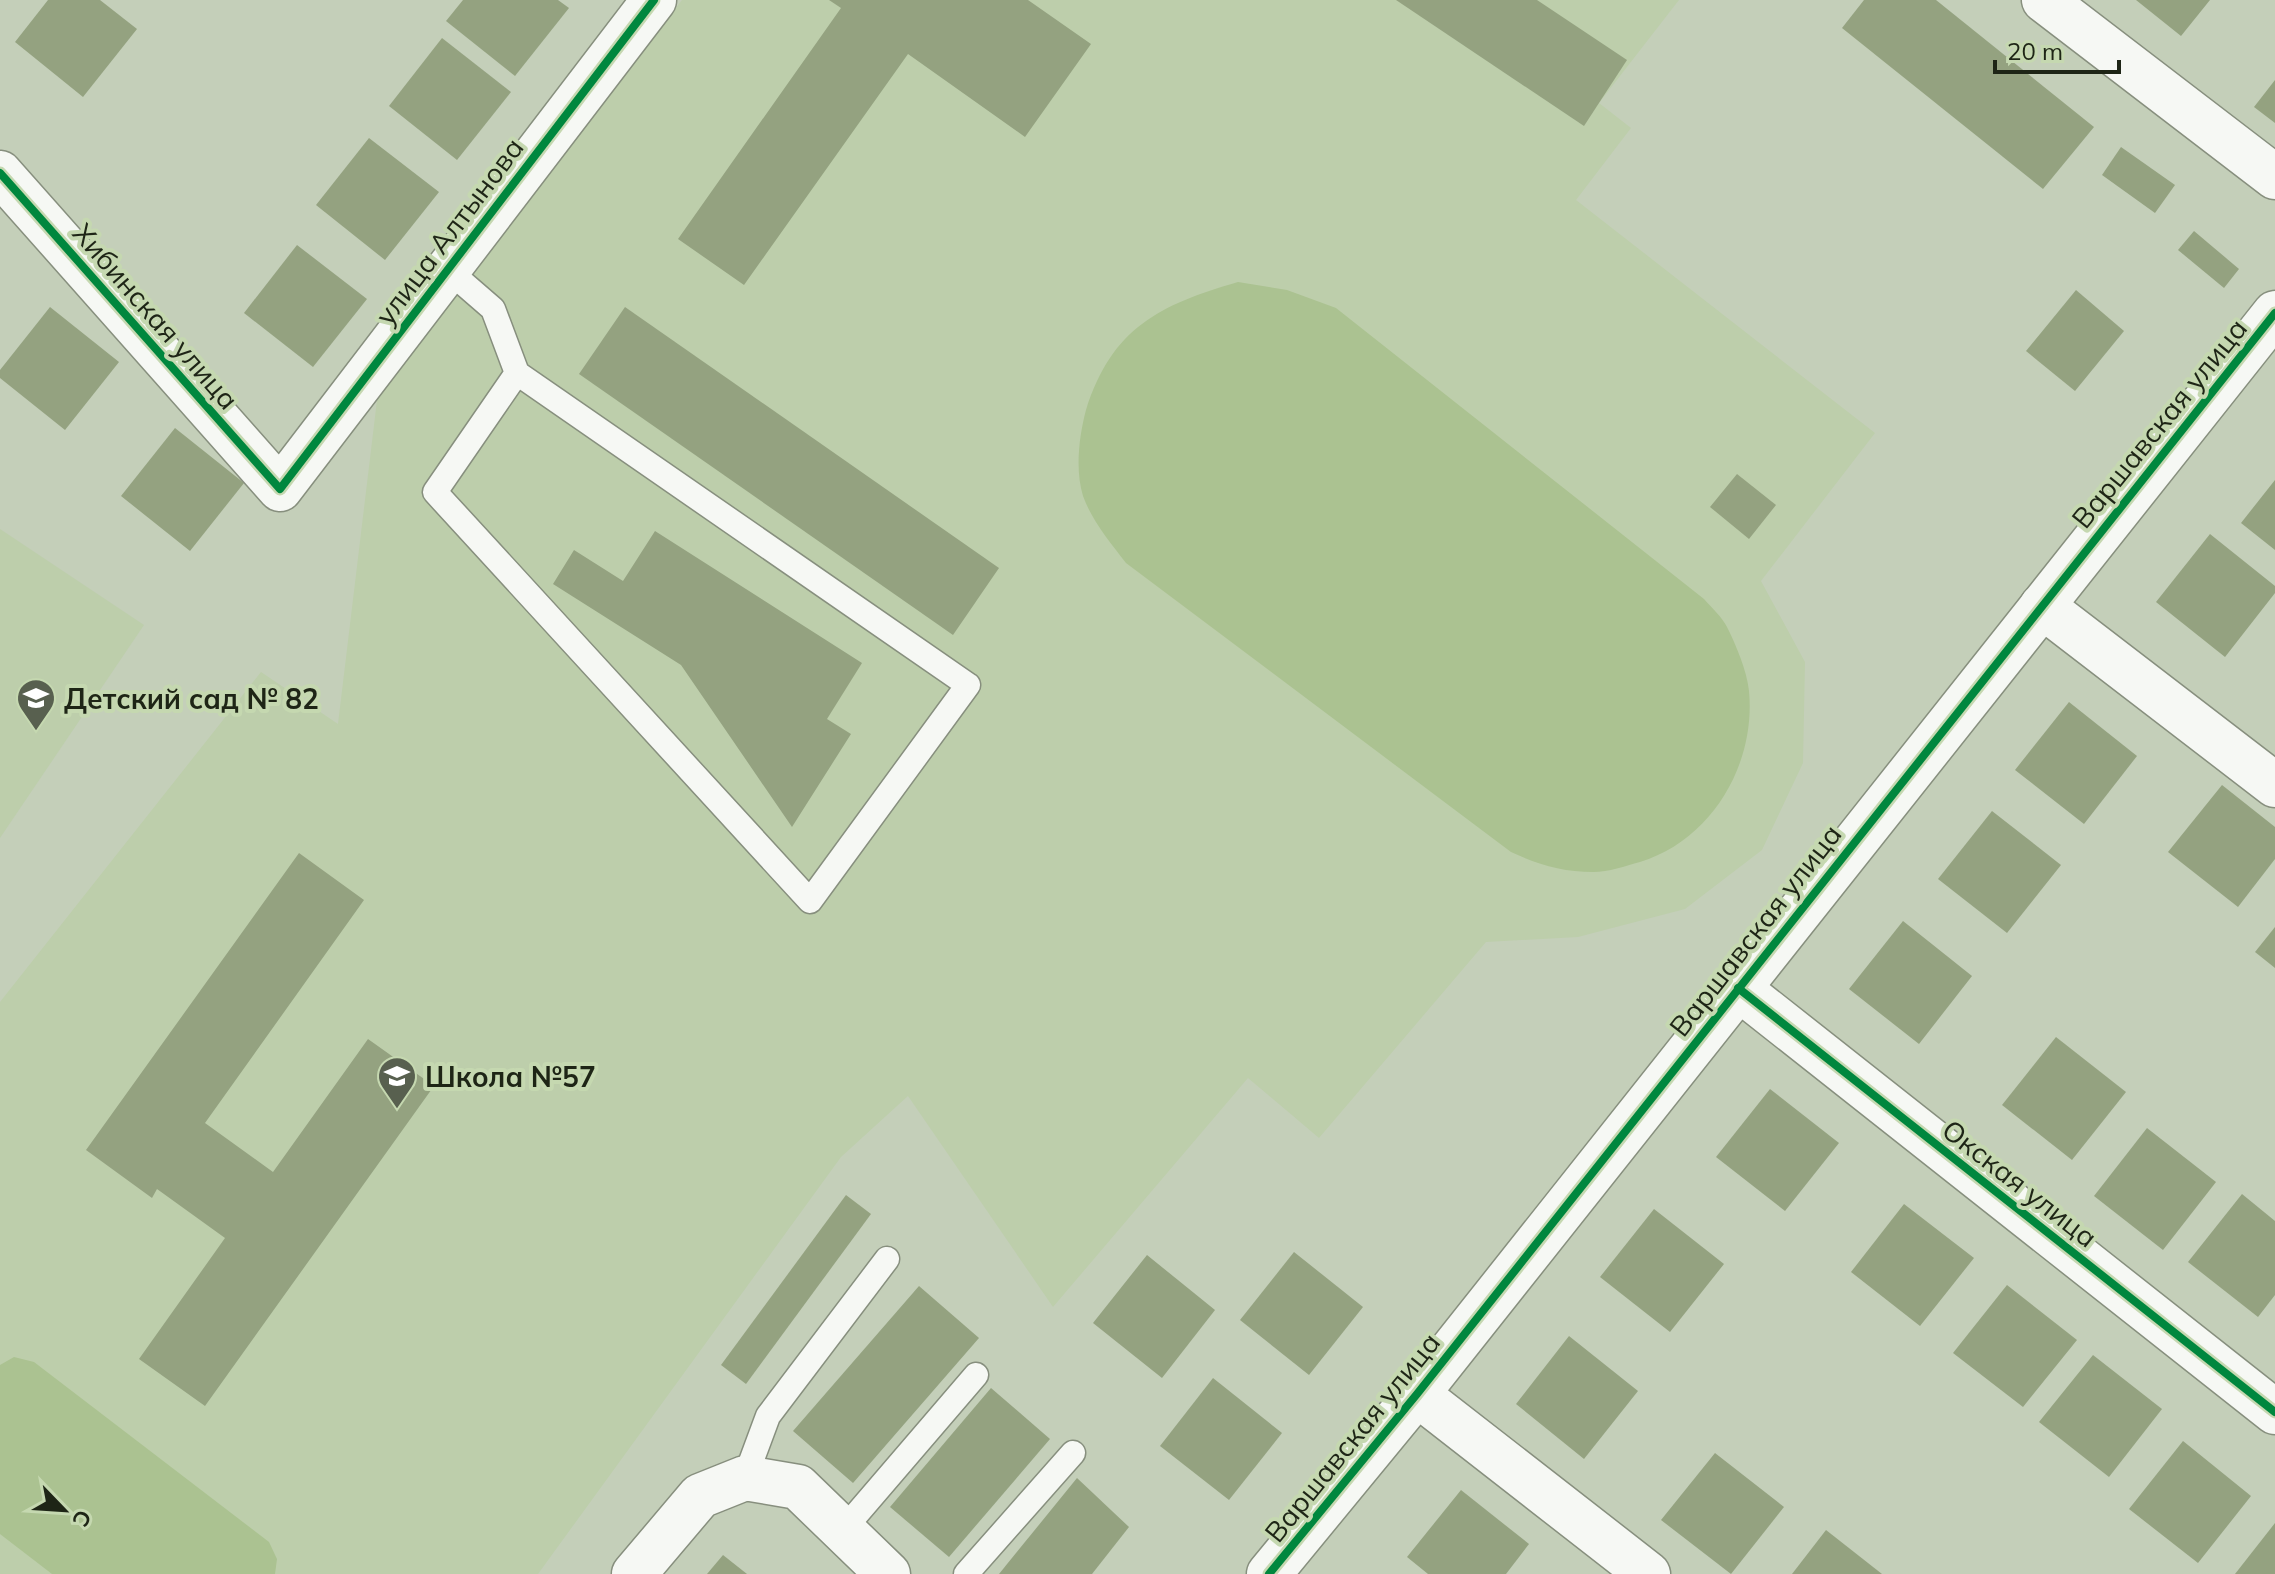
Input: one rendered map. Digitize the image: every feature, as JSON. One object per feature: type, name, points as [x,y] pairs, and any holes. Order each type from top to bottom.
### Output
[{"type":"street","name":"улица Алтынова","points":[[280,489],[654,0]]},
{"type":"street","points":[[2044,0],[2275,177]]},
{"type":"street","name":"Хибинская улица","points":[[0,173],[280,489]]},
{"type":"street","name":"Варшавская улица","points":[[1269,1574],[1417,1394],[2275,313]]},
{"type":"street","points":[[2042,606],[2275,785]]},
{"type":"street","name":"Окская улица","points":[[1738,988],[2275,1412]]},
{"type":"street","points":[[1417,1394],[1648,1574]]},
{"type":"street","points":[[634,1574],[700,1496],[745,1478],[798,1487],[888,1574]]},
{"type":"lane","points":[[448,270],[493,309],[517,373],[968,685],[810,901],[435,492],[517,373]]},
{"type":"lane","points":[[745,1478],[768,1416],[887,1259]]},
{"type":"lane","points":[[843,1530],[976,1375]]},
{"type":"lane","points":[[966,1574],[1073,1453]]},
{"type":"shaded area","points":[[682,0],[1679,0],[1599,103],[1631,128],[1576,200],[1875,433],[1761,581],[1805,662],[1803,763],[1762,850],[1685,909],[1578,937],[1486,942],[1319,1138],[1248,1078],[1053,1307],[908,1096],[841,1157],[538,1574],[0,1574],[0,1002],[261,672],[338,724],[378,392]]},
{"type":"shaded area","points":[[1238,282],[1287,290],[1336,308],[1704,599],[1720,616],[1746,675],[1749,718],[1737,771],[1724,796],[1688,836],[1666,851],[1640,862],[1599,872],[1561,869],[1511,852],[1126,563],[1091,514],[1081,486],[1081,431],[1097,382],[1110,359],[1142,324],[1185,300]]},
{"type":"shaded area","name":"Детский сад № 82","points":[[0,529],[144,625],[0,838]]},
{"type":"shaded area","points":[[14,1357],[34,1362],[269,1542],[277,1559],[275,1574],[52,1574],[0,1534],[0,1365]]},
{"type":"building","points":[[48,0],[100,0],[137,29],[83,97],[15,42]]},
{"type":"building","points":[[463,0],[558,0],[569,8],[515,76],[446,21]]},
{"type":"building","points":[[829,0],[1028,0],[1091,44],[1025,137],[908,54],[744,285],[678,239],[841,8]]},
{"type":"building","points":[[1396,0],[1537,0],[1627,60],[1584,126]]},
{"type":"building","points":[[1864,0],[1936,0],[2094,127],[2043,189],[1842,28]]},
{"type":"building","points":[[2136,0],[2210,0],[2181,36]]},
{"type":"building","points":[[442,38],[511,92],[457,160],[389,106]]},
{"type":"building","points":[[2275,80],[2275,123],[2254,107]]},
{"type":"building","points":[[369,138],[439,192],[385,260],[316,205]]},
{"type":"building","points":[[2121,147],[2175,185],[2155,213],[2102,175]]},
{"type":"building","points":[[2194,231],[2239,269],[2224,288],[2178,250]]},
{"type":"building","points":[[297,245],[367,299],[313,367],[244,313]]},
{"type":"building","points":[[2076,290],[2124,331],[2075,391],[2026,351]]},
{"type":"building","points":[[50,307],[119,362],[65,430],[0,378],[0,370]]},
{"type":"building","points":[[625,307],[999,568],[953,635],[579,374]]},
{"type":"building","points":[[175,428],[244,483],[190,551],[121,496]]},
{"type":"building","points":[[1737,474],[1776,505],[1749,539],[1710,507]]},
{"type":"building","points":[[2275,480],[2275,550],[2241,523]]},
{"type":"building","points":[[655,531],[862,663],[827,719],[851,734],[792,827],[681,665],[553,584],[574,550],[623,581]]},
{"type":"building","points":[[2210,534],[2275,586],[2275,593],[2225,657],[2156,602]]},
{"type":"building","points":[[2069,702],[2137,756],[2084,824],[2015,770]]},
{"type":"building","points":[[2222,785],[2275,827],[2275,859],[2238,907],[2168,852]]},
{"type":"building","points":[[1992,811],[2061,865],[2007,933],[1938,879]]},
{"type":"building","points":[[299,853],[364,900],[205,1123],[273,1172],[368,1039],[434,1086],[205,1406],[139,1359],[225,1238],[157,1189],[152,1198],[86,1150]]},
{"type":"building","points":[[1903,921],[1972,976],[1919,1044],[1849,989]]},
{"type":"building","points":[[2275,927],[2275,968],[2255,952]]},
{"type":"building","points":[[2056,1037],[2126,1092],[2072,1160],[2002,1105]]},
{"type":"building","points":[[1770,1089],[1839,1143],[1785,1211],[1716,1157]]},
{"type":"building","points":[[2147,1128],[2216,1182],[2163,1250],[2094,1196]]},
{"type":"building","points":[[2242,1194],[2275,1221],[2275,1295],[2258,1317],[2188,1262]]},
{"type":"building","points":[[846,1195],[871,1214],[746,1384],[721,1365]]},
{"type":"building","points":[[1904,1204],[1974,1258],[1920,1326],[1851,1272]]},
{"type":"building","points":[[1654,1209],[1724,1264],[1670,1332],[1600,1277]]},
{"type":"building","points":[[1294,1252],[1363,1307],[1309,1375],[1240,1320]]},
{"type":"building","points":[[1147,1255],[1215,1310],[1162,1378],[1093,1323]]},
{"type":"building","points":[[2007,1285],[2077,1340],[2023,1407],[1953,1353]]},
{"type":"building","points":[[919,1286],[979,1338],[853,1483],[793,1431]]},
{"type":"building","points":[[1569,1336],[1638,1391],[1584,1459],[1516,1404]]},
{"type":"building","points":[[2093,1355],[2162,1409],[2109,1477],[2039,1422]]},
{"type":"building","points":[[1213,1378],[1282,1433],[1229,1500],[1160,1446]]},
{"type":"building","points":[[991,1388],[1050,1439],[949,1557],[890,1507]]},
{"type":"building","points":[[2183,1441],[2251,1496],[2198,1563],[2129,1509]]},
{"type":"building","points":[[1715,1453],[1784,1507],[1731,1574],[1661,1520]]},
{"type":"building","points":[[1077,1478],[1129,1527],[1092,1574],[999,1574]]},
{"type":"building","points":[[1461,1490],[1529,1544],[1506,1574],[1428,1574],[1407,1557]]},
{"type":"building","points":[[2275,1523],[2275,1574],[2235,1574]]},
{"type":"building","points":[[1826,1530],[1882,1574],[1792,1574]]},
{"type":"building","points":[[723,1555],[747,1574],[707,1574]]},
{"type":"cycle path","points":[[0,173],[280,489],[654,0]]},
{"type":"cycle path","points":[[1269,1574],[1417,1394],[2275,313]]},
{"type":"cycle path","points":[[1738,988],[2275,1412]]},
{"type":"place","name":"Детский сад № 82","points":[[36,732]]},
{"type":"place","name":"Школа №57","points":[[397,1110]]}]
